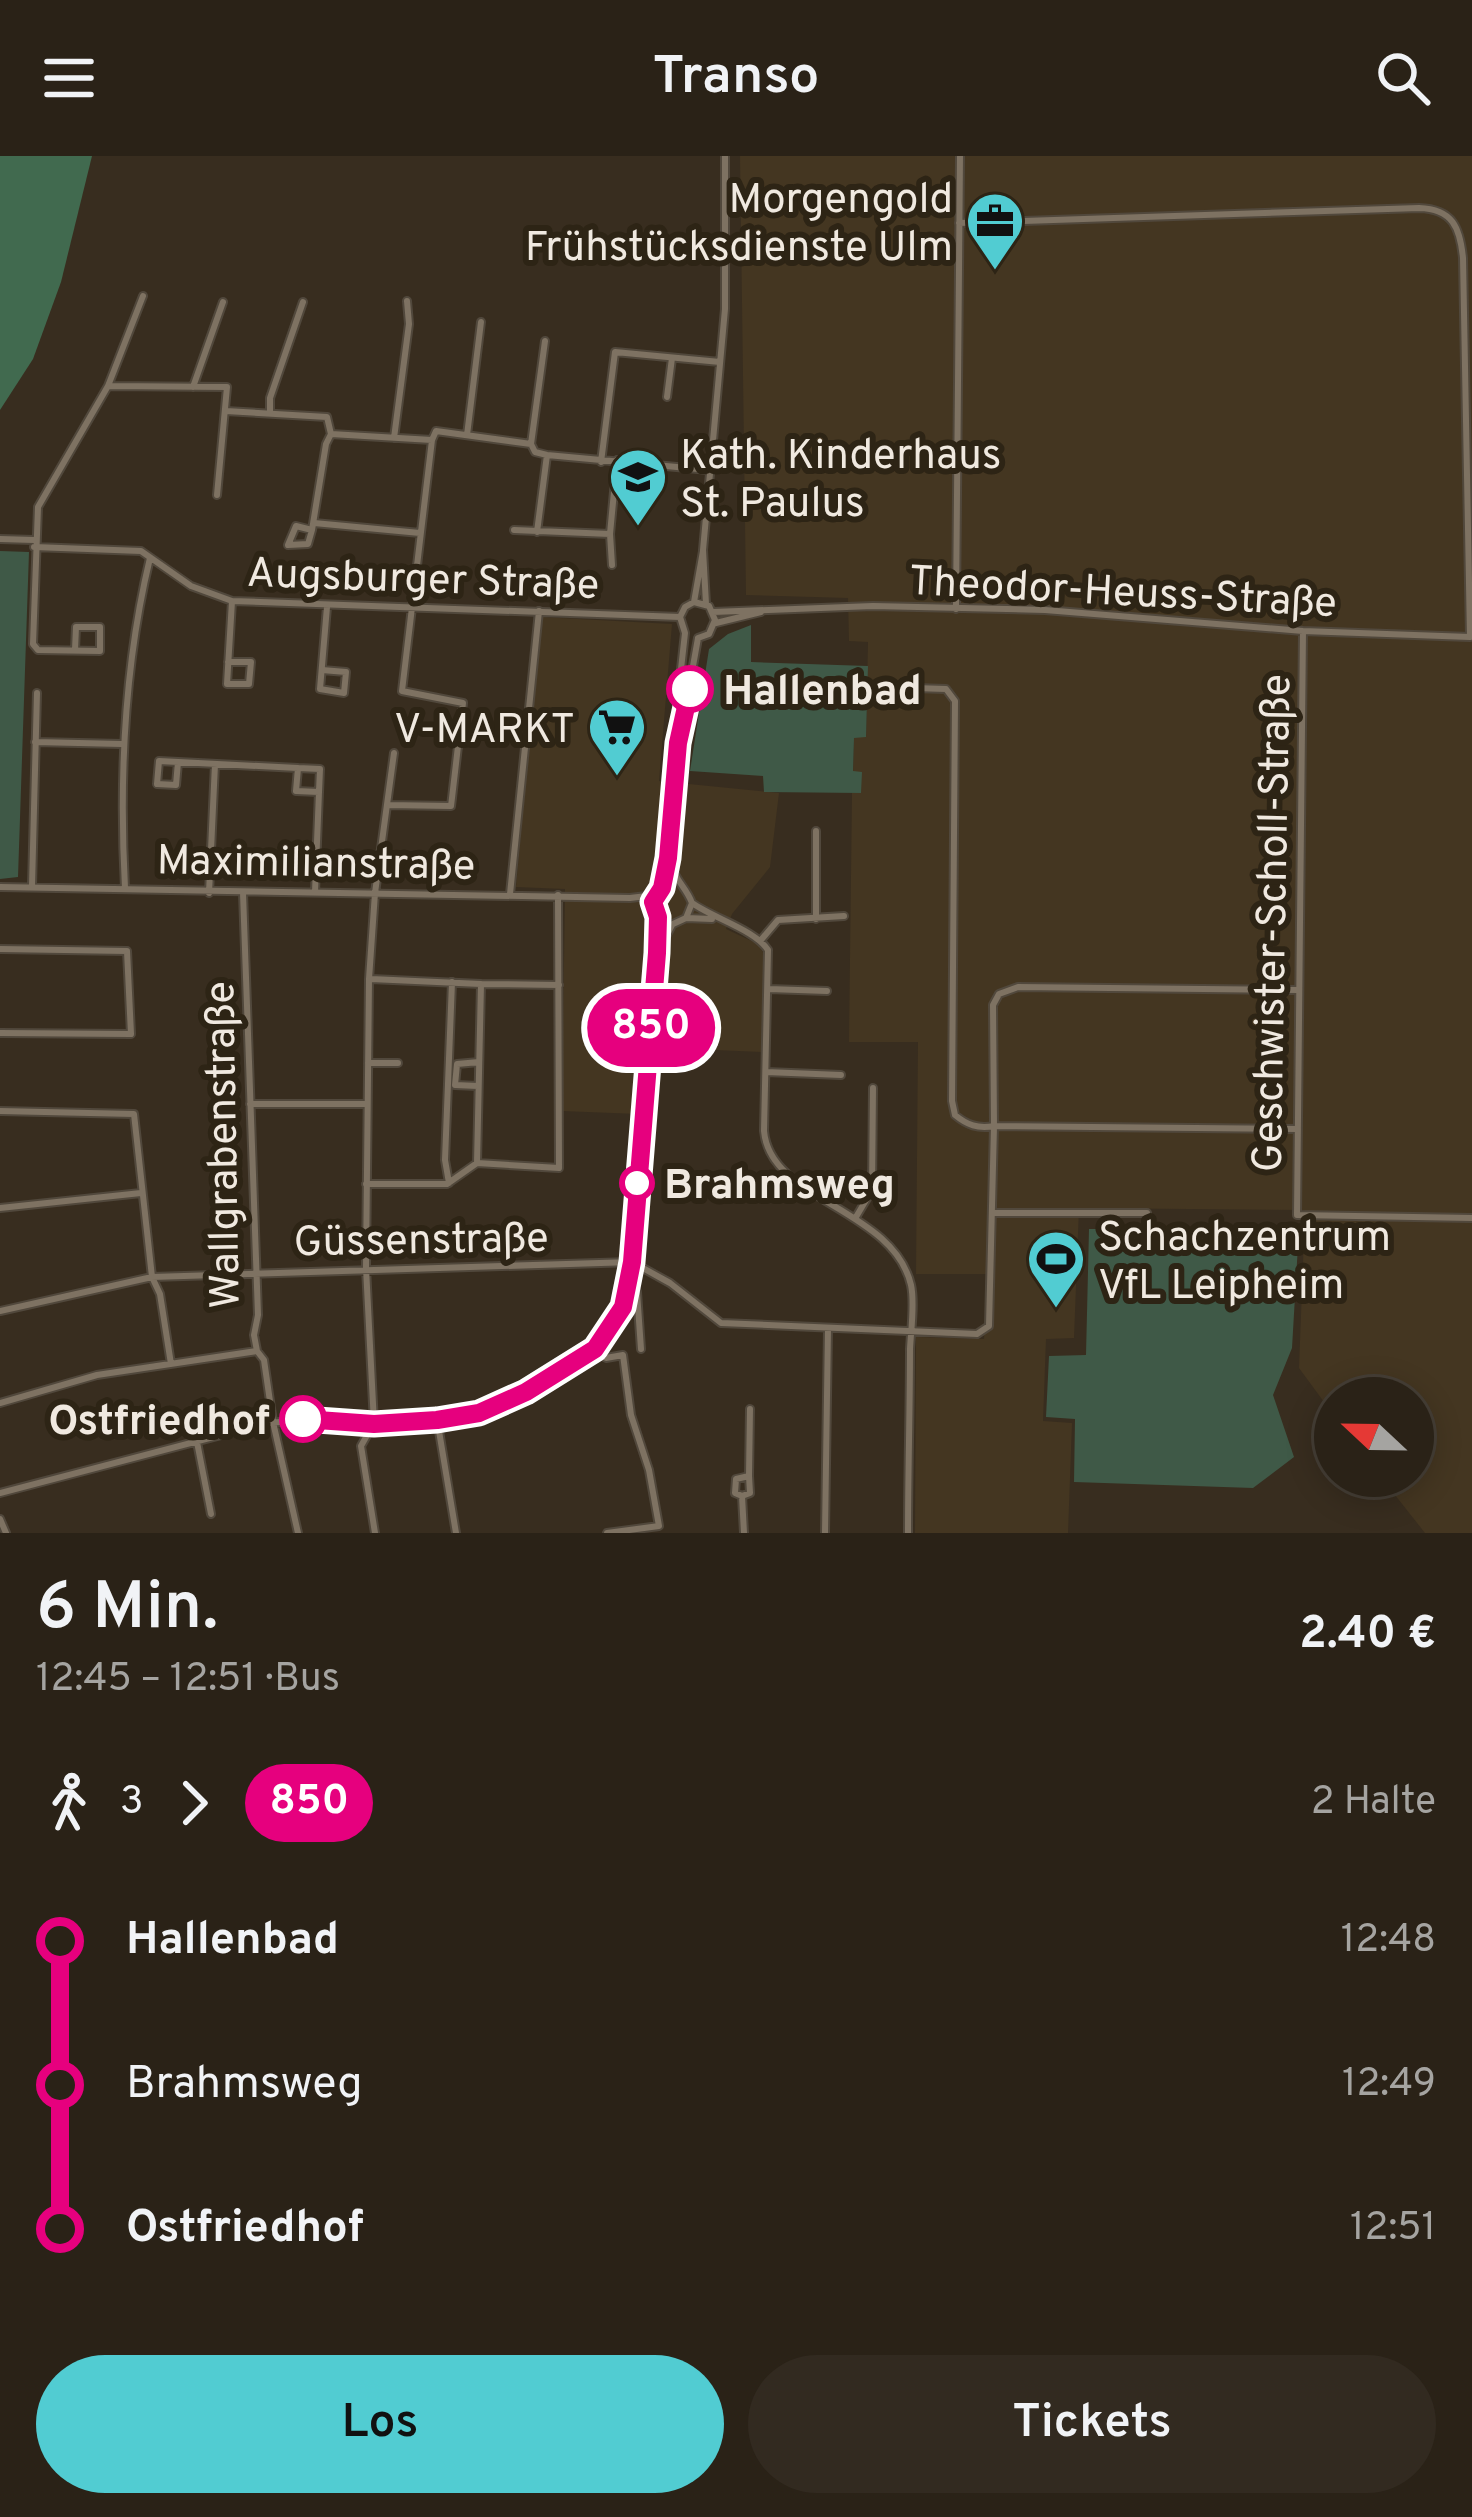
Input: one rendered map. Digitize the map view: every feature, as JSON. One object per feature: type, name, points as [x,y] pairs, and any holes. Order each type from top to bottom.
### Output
[{"type":"street","points":[[685,633],[698,638],[709,634],[715,623],[706,604],[704,550],[727,257],[724,156]]},
{"type":"street","points":[[956,609],[960,156]]},
{"type":"street","points":[[959,223],[1419,208],[1434,208],[1450,216],[1461,234],[1463,258],[1471,637]]},
{"type":"street","points":[[75,650],[76,627],[100,627],[100,651],[38,650],[33,644],[34,543],[44,493],[108,386],[143,296]]},
{"type":"street","points":[[394,438],[410,309],[407,301]]},
{"type":"street","points":[[193,387],[223,302]]},
{"type":"street","points":[[270,413],[270,398],[303,302]]},
{"type":"street","points":[[466,435],[482,322]]},
{"type":"street","points":[[545,341],[531,444],[535,452],[709,470]]},
{"type":"street","points":[[602,462],[615,352],[720,362]]},
{"type":"street","points":[[667,397],[672,358]]},
{"type":"street","points":[[108,386],[227,387],[217,495]]},
{"type":"street","points":[[226,411],[327,416],[331,434],[313,526],[420,533]]},
{"type":"street","points":[[387,805],[451,806],[464,703],[402,692],[432,440],[436,431],[531,444]]},
{"type":"street","points":[[331,434],[432,440]]},
{"type":"street","points":[[537,532],[547,455]]},
{"type":"street","points":[[613,565],[610,534],[617,460]]},
{"type":"street","points":[[514,530],[610,534]]},
{"type":"street","name":"Augsburger Straße","points":[[0,539],[126,549],[150,557],[191,586],[232,602],[680,617]]},
{"type":"street","points":[[694,602],[698,561],[704,550]]},
{"type":"street","points":[[125,888],[123,744],[135,629],[150,557]]},
{"type":"street","points":[[228,662],[251,662],[250,684],[227,684],[228,662],[232,602]]},
{"type":"street","points":[[0,1493],[273,1422],[374,1424],[479,1413],[526,1392],[595,1349],[623,1307],[630,1276],[657,953],[658,917],[653,906],[668,858],[678,743],[675,723],[685,633],[680,617],[694,602],[706,604]]},
{"type":"street","points":[[322,670],[346,672],[344,693],[320,689],[327,607]]},
{"type":"street","name":"Theodor-Heuss-Straße","points":[[715,623],[770,609]]},
{"type":"street","points":[[510,894],[538,610]]},
{"type":"street","name":"Theodor-Heuss-Straße","points":[[713,612],[1045,610],[1303,632],[1471,637]]},
{"type":"street","name":"Geschwister-Scholl-Straße","points":[[1303,632],[1297,1215],[1472,1218]]},
{"type":"street","points":[[678,743],[698,638]]},
{"type":"street","points":[[883,687],[946,689],[955,701],[955,1115],[982,1129],[1298,1129]]},
{"type":"street","points":[[32,886],[37,693]]},
{"type":"street","points":[[35,742],[123,744]]},
{"type":"street","points":[[361,1446],[374,1424],[366,1268],[370,979],[375,893],[394,753]]},
{"type":"street","points":[[178,762],[176,785],[157,784],[159,761],[298,768],[320,770],[314,892]]},
{"type":"street","points":[[209,892],[214,764]]},
{"type":"street","points":[[298,768],[296,791],[319,792]]},
{"type":"street","points":[[816,831],[816,919]]},
{"type":"street","points":[[668,858],[677,886],[688,893],[692,903],[716,920],[761,940],[769,958],[764,1131],[768,1154],[787,1175],[856,1217],[890,1249],[911,1285],[908,1533]]},
{"type":"street","points":[[662,888],[677,886]]},
{"type":"street","name":"Maximilianstraße","points":[[0,887],[655,896]]},
{"type":"street","name":"Wallgrabenstraße","points":[[243,893],[257,1351],[264,1360],[298,1533]]},
{"type":"street","points":[[366,1184],[449,1183],[477,1163],[559,1168],[558,895]]},
{"type":"street","name":"Maximilianstraße","points":[[630,898],[653,906]]},
{"type":"street","points":[[686,918],[692,903]]},
{"type":"street","points":[[761,940],[778,920],[844,916]]},
{"type":"street","points":[[658,917],[673,924]]},
{"type":"street","points":[[657,953],[673,924],[686,918],[716,920]]},
{"type":"street","points":[[0,949],[127,951],[131,1034],[0,1033]]},
{"type":"street","points":[[370,979],[559,985]]},
{"type":"street","points":[[449,1183],[445,1160],[452,982]]},
{"type":"street","points":[[477,1163],[481,984]]},
{"type":"street","points":[[769,989],[827,991]]},
{"type":"street","points":[[632,1262],[670,1283],[721,1323],[977,1334],[989,1326],[993,1006],[1000,994],[1009,989],[1299,990]]},
{"type":"street","points":[[368,1063],[398,1064]]},
{"type":"street","points":[[478,1086],[455,1085],[457,1064],[479,1063]]},
{"type":"street","points":[[766,1072],[841,1075]]},
{"type":"street","points":[[856,1217],[872,1190],[873,1088]]},
{"type":"street","points":[[250,1104],[367,1104]]},
{"type":"street","points":[[0,1111],[134,1114],[152,1277],[160,1294],[170,1364]]},
{"type":"street","points":[[0,1208],[141,1193]]},
{"type":"street","points":[[992,1213],[1147,1214]]},
{"type":"street","name":"Güssenstraße","points":[[0,1311],[152,1277],[632,1262]]},
{"type":"street","points":[[630,1276],[638,1292],[641,1349]]},
{"type":"street","points":[[825,1533],[828,1328]]},
{"type":"street","points":[[595,1349],[605,1358],[623,1355],[631,1415],[649,1470],[658,1526],[607,1533]]},
{"type":"street","points":[[0,1403],[97,1376],[257,1351]]},
{"type":"street","points":[[749,1476],[736,1476],[735,1493],[750,1493],[750,1409]]},
{"type":"street","points":[[353,1420],[375,1533]]},
{"type":"street","points":[[437,1420],[456,1533]]},
{"type":"street","points":[[196,1442],[211,1514]]},
{"type":"street","points":[[742,1496],[744,1533]]},
{"type":"street","points":[[0,1519],[5,1533]]},
{"type":"shaded area","points":[[740,156],[1472,156],[1472,1533],[1425,1533],[1397,1497],[1434,1497],[1434,1377],[1314,1377],[1314,1388],[1299,1368],[1305,1210],[1079,1208],[1074,1338],[1046,1339],[1043,1421],[1072,1423],[1068,1533],[915,1533],[916,1337],[984,1339],[987,1274],[916,1274],[918,1042],[849,1042],[852,793],[861,793],[861,772],[853,772],[854,737],[866,736],[868,642],[849,641],[848,598],[746,595]]},
{"type":"shaded area","points":[[541,617],[672,624],[659,781],[779,793],[770,867],[732,914],[726,929],[758,944],[764,954],[762,1052],[644,1047],[638,1114],[562,1111],[565,889],[516,887]]},
{"type":"green space","points":[[0,156],[92,156],[61,282],[33,359],[0,410]]},
{"type":"green space","points":[[0,551],[29,552],[18,877],[0,879]]},
{"type":"green space","points":[[751,625],[751,662],[868,666],[866,737],[854,738],[853,771],[862,772],[861,793],[764,792],[763,776],[690,771],[709,649]]},
{"type":"green space","points":[[1299,1228],[1292,1348],[1273,1395],[1294,1457],[1253,1488],[1074,1482],[1075,1419],[1046,1417],[1049,1356],[1086,1355],[1089,1229]]},
{"type":"bus line","name":"850","points":[[303,1419],[374,1424],[479,1413],[575,1364],[612,1328],[623,1307],[632,1262],[657,953],[658,917],[653,902],[662,888],[668,858],[678,743],[690,689]]},
{"type":"place","name":"Morgengold Frühstücksdienste Ulm","points":[[995,272]]},
{"type":"place","name":"Kath. Kinderhaus St. Paulus","points":[[638,528]]},
{"type":"place","name":"Hallenbad","points":[[690,689]]},
{"type":"place","name":"V-MARKT","points":[[617,778]]},
{"type":"place","name":"Brahmsweg","points":[[637,1183]]},
{"type":"place","name":"Schachzentrum VfL Leipheim","points":[[1056,1310]]},
{"type":"place","name":"Ostfriedhof","points":[[303,1419]]}]
